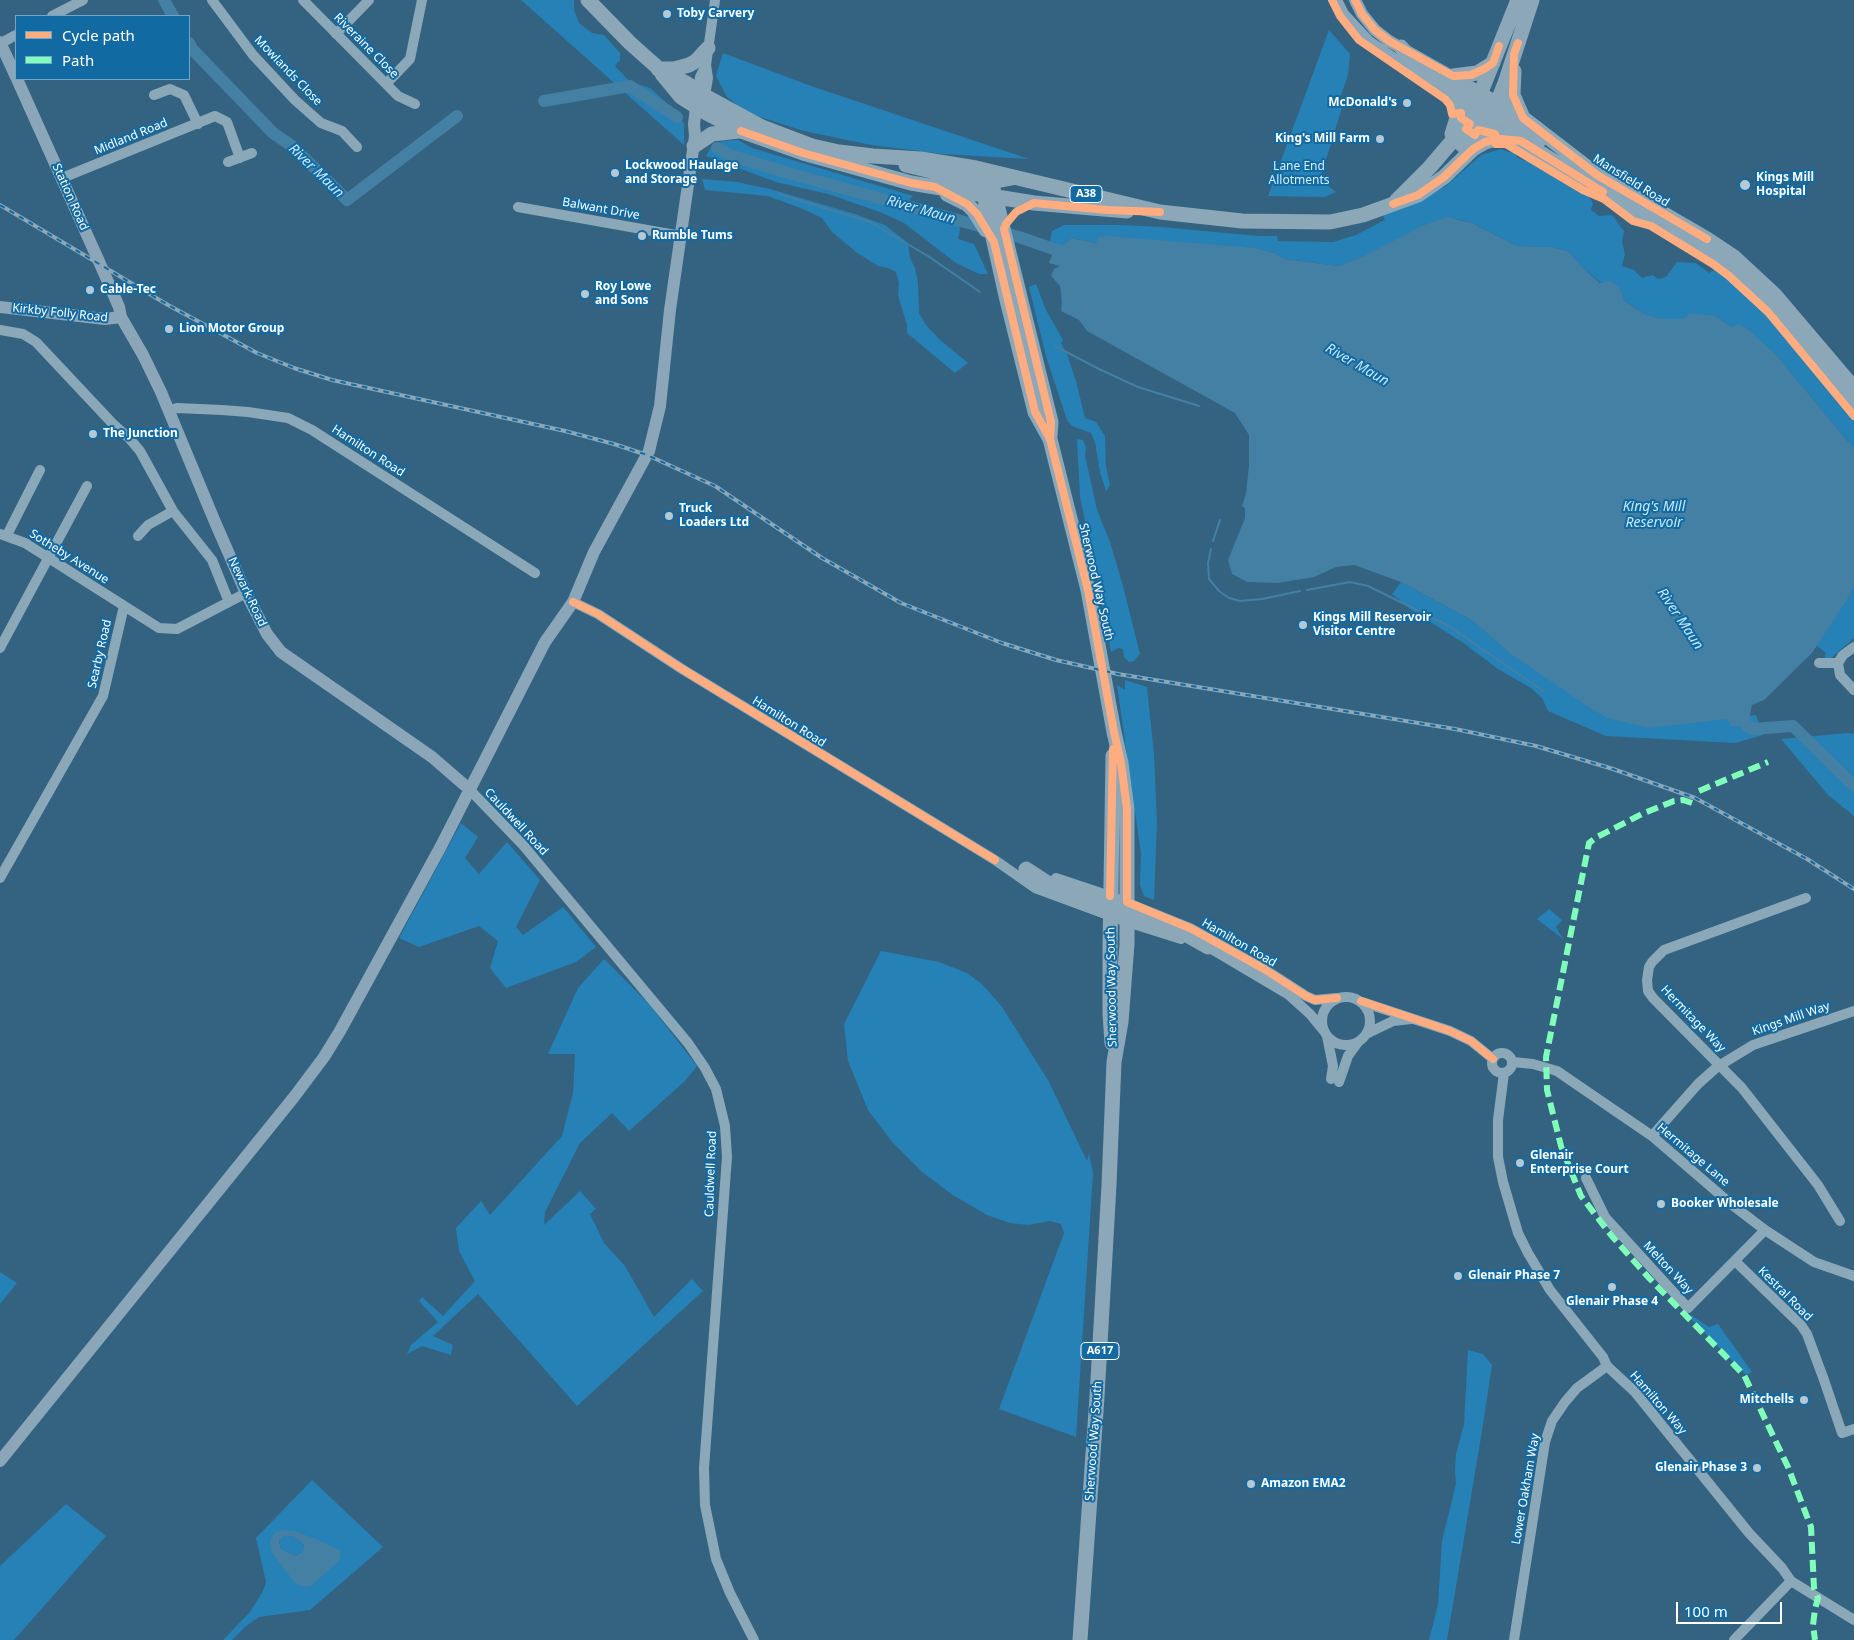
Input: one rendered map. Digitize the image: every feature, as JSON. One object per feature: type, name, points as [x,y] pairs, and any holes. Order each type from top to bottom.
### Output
[{"type":"highway","name":"A38","points":[[588,0],[630,44],[658,68],[679,94],[701,101],[786,137],[839,152],[949,163],[1160,212]]},
{"type":"highway","points":[[1412,184],[1485,107],[1493,63],[1518,0]]},
{"type":"highway","points":[[1412,184],[1434,174],[1457,150],[1485,107],[1514,54],[1532,0]]},
{"type":"highway","points":[[1473,149],[1485,107],[1519,18],[1532,0]]},
{"type":"highway","points":[[1401,47],[1417,66],[1549,149],[1568,170]]},
{"type":"highway","points":[[658,68],[674,69],[689,65],[696,61],[708,48]]},
{"type":"highway","points":[[1514,54],[1513,95],[1523,118]]},
{"type":"highway","points":[[1453,76],[1471,75],[1493,63]]},
{"type":"highway","points":[[1449,145],[1457,118],[1455,105],[1450,96]]},
{"type":"highway","name":"A38","points":[[701,101],[741,131],[803,153],[911,183],[935,188],[990,193],[1034,203],[1107,210],[1160,212],[1242,221],[1330,222],[1363,216],[1418,194],[1444,177],[1473,149]]},
{"type":"highway","name":"Mansfield Road","points":[[1485,107],[1523,118],[1597,175],[1707,238],[1734,257],[1775,295],[1851,396]]},
{"type":"highway","points":[[695,141],[712,134],[741,131]]},
{"type":"highway","points":[[1473,149],[1495,139],[1521,141]]},
{"type":"highway","name":"Mansfield Road","points":[[1521,141],[1727,269],[1786,324],[1851,396]]},
{"type":"highway","points":[[873,156],[921,170],[973,181],[990,193],[996,181],[1012,178]]},
{"type":"highway","name":"A38","points":[[1393,204],[1412,184]]},
{"type":"highway","name":"A617","points":[[935,188],[967,204],[996,222]]},
{"type":"highway","name":"Sherwood Way South","points":[[990,193],[1014,299]]},
{"type":"highway","points":[[996,222],[1034,203]]},
{"type":"highway","name":"Sherwood Way South","points":[[996,222],[994,242],[1014,299],[1051,422],[1050,439],[1088,590],[1121,763],[1117,781],[1119,910],[1110,1014],[1114,1062],[1109,1185],[1097,1397],[1080,1640]]},
{"type":"highway","name":"Sherwood Way South","points":[[1114,732],[1122,1022],[1114,1062]]},
{"type":"highway","points":[[1026,869],[1046,882],[1185,934],[1208,946]]},
{"type":"main road","name":"Mansfield Road","points":[[1336,0],[1343,14],[1369,42],[1450,96],[1485,107]]},
{"type":"main road","name":"Mansfield Road","points":[[1355,0],[1362,14],[1375,30],[1453,76],[1521,141]]},
{"type":"main road","name":"Station Road","points":[[0,42],[15,74]]},
{"type":"main road","name":"Station Road","points":[[18,80],[119,307],[121,317]]},
{"type":"main road","points":[[0,1462],[294,1097],[324,1057],[440,848],[545,642],[573,602],[594,552],[649,450],[660,406],[670,310],[695,141],[694,124],[701,101]]},
{"type":"main road","name":"Kirkby Folly Road","points":[[0,307],[105,320],[121,317]]},
{"type":"main road","name":"Newark Road","points":[[121,317],[143,355],[246,593],[267,634],[281,652],[432,757],[469,789]]},
{"type":"street","points":[[54,15],[83,0]]},
{"type":"street","name":"Mowlands Close","points":[[212,0],[253,55],[295,100],[321,123],[342,130],[351,145]]},
{"type":"street","name":"Riveraine Close","points":[[303,0],[398,96],[416,104]]},
{"type":"street","points":[[336,34],[369,0]]},
{"type":"street","points":[[386,84],[410,58],[422,0]]},
{"type":"street","points":[[701,101],[708,78],[706,65],[715,0]]},
{"type":"street","points":[[0,42],[15,35]]},
{"type":"street","points":[[154,95],[170,84],[184,95],[198,124]]},
{"type":"street","name":"Midland Road","points":[[62,178],[215,116],[227,122],[240,158]]},
{"type":"street","points":[[228,162],[252,154]]},
{"type":"street","name":"Balwant Drive","points":[[518,207],[681,236]]},
{"type":"street","name":"Kirkby Folly Road","points":[[0,330],[23,334],[36,342],[90,399]]},
{"type":"street","name":"Newark Road","points":[[90,399],[140,451],[173,511],[212,560],[229,602]]},
{"type":"street","name":"Hamilton Road","points":[[168,411],[177,408],[222,410],[288,418],[312,430],[535,573]]},
{"type":"street","points":[[3,534],[40,470]]},
{"type":"street","points":[[0,648],[88,486]]},
{"type":"street","points":[[138,536],[148,525],[173,511]]},
{"type":"street","name":"Sotheby Avenue","points":[[3,534],[25,543],[124,606]]},
{"type":"street","name":"Searby Road","points":[[0,878],[103,696],[124,606],[159,628],[177,629],[246,593]]},
{"type":"street","name":"Hamilton Road","points":[[573,602],[598,614],[682,669],[995,860],[1035,888],[1192,929],[1315,1000],[1347,996],[1400,1013],[1412,1019],[1450,1031],[1471,1041],[1493,1059]]},
{"type":"street","points":[[1854,647],[1843,655],[1838,664],[1840,675],[1854,690]]},
{"type":"street","points":[[1820,663],[1838,664]]},
{"type":"street","name":"Cauldwell Road","points":[[469,789],[523,845],[688,1043],[705,1068],[716,1089],[725,1126],[726,1157],[704,1468],[705,1505],[716,1558],[730,1593],[754,1640]]},
{"type":"street","name":"Hamilton Road","points":[[995,860],[1026,869]]},
{"type":"street","name":"Hermitage Way","points":[[1806,898],[1664,950],[1649,968],[1647,985],[1653,998],[1742,1088],[1818,1185],[1840,1221]]},
{"type":"street","name":"Hamilton Road","points":[[1208,946],[1289,995],[1310,1014],[1334,1042],[1344,1045],[1362,1038],[1393,1021],[1412,1019]]},
{"type":"street","points":[[1337,998],[1329,1003],[1323,1012],[1322,1022],[1335,1081],[1348,1056],[1362,1038],[1370,1019],[1367,1009],[1361,1002]]},
{"type":"street","name":"Kings Mill Way","points":[[1652,1136],[1698,1084],[1720,1066],[1753,1045],[1854,1011]]},
{"type":"street","points":[[1498,1053],[1505,1053],[1513,1062],[1511,1068],[1504,1073],[1494,1069],[1493,1059],[1498,1053]]},
{"type":"street","name":"Hermitage Lane","points":[[1513,1062],[1533,1064],[1557,1071],[1652,1136],[1731,1204],[1765,1230],[1814,1262],[1854,1276]]},
{"type":"street","name":"Hamilton Way","points":[[1504,1073],[1498,1120],[1498,1158],[1510,1210],[1528,1253],[1550,1290],[1603,1358],[1607,1366],[1634,1392],[1749,1533],[1782,1568],[1791,1582],[1854,1620]]},
{"type":"street","name":"Melton Way","points":[[1586,1178],[1605,1217],[1688,1308],[1765,1230]]},
{"type":"street","name":"Kestral Road","points":[[1735,1261],[1801,1325],[1807,1334],[1842,1433],[1854,1429]]},
{"type":"street","name":"Lower Oakham Way","points":[[1514,1640],[1545,1442],[1552,1421],[1565,1402],[1578,1388],[1607,1366]]},
{"type":"street","points":[[1734,1640],[1791,1582]]},
{"type":"green space","points":[[521,0],[574,0],[574,10],[579,23],[592,33],[604,35],[620,53],[620,60],[615,66],[629,81],[650,88],[680,115],[684,124],[684,145]]},
{"type":"green space","name":"Lane End Allotments","points":[[1329,30],[1350,54],[1348,75],[1340,98],[1344,101],[1321,176],[1328,186],[1336,192],[1324,197],[1268,196]]},
{"type":"green space","points":[[723,53],[811,86],[1029,159],[943,154],[871,145],[804,131],[748,113],[727,97],[716,76]]},
{"type":"green space","points":[[738,140],[752,148],[913,196],[906,203],[957,216],[960,230],[958,239],[974,244],[988,274],[979,274],[956,263],[904,223],[880,212],[828,194],[776,182],[706,156],[711,147],[722,141]]},
{"type":"green space","points":[[1501,149],[1509,152],[1514,151],[1517,157],[1525,161],[1534,162],[1588,195],[1593,203],[1591,210],[1599,216],[1612,215],[1624,231],[1622,242],[1625,254],[1622,266],[1634,270],[1642,278],[1653,275],[1658,279],[1666,277],[1677,262],[1696,263],[1709,273],[1717,268],[1768,313],[1854,420],[1854,449],[1778,357],[1715,316],[1661,319],[1643,313],[1624,301],[1584,269],[1568,251],[1551,247],[1517,246],[1472,223],[1457,219],[1339,266],[1285,259],[1275,253],[1256,248],[1096,243],[1071,238],[1060,247],[1050,241],[1052,231],[1064,225],[1123,225],[1277,236],[1278,241],[1333,242],[1356,235],[1385,220],[1382,213],[1445,187],[1481,155]]},
{"type":"green space","points":[[702,179],[737,182],[770,189],[855,214],[885,225],[908,243],[910,258],[915,268],[918,283],[919,313],[926,325],[939,339],[968,363],[955,373],[907,333],[907,325],[898,295],[899,283],[896,272],[878,266],[856,252],[832,232],[822,218],[768,196],[705,190]]},
{"type":"green space","points":[[1036,284],[1046,310],[1063,340],[1061,343],[1067,354],[1076,381],[1085,418],[1096,422],[1105,436],[1106,467],[1110,485],[1106,491],[1100,472],[1095,442],[1091,433],[1072,426],[1067,420],[1046,356],[1029,287]]},
{"type":"green space","points":[[1077,439],[1083,440],[1086,447],[1085,455],[1097,510],[1110,542],[1123,586],[1140,654],[1134,661],[1129,662],[1124,657],[1123,649],[1118,648],[1111,652],[1080,496]]},
{"type":"green space","points":[[1401,582],[1473,621],[1508,652],[1697,722],[1756,715],[1763,735],[1735,743],[1606,736],[1548,711],[1542,698],[1531,688],[1498,669],[1465,644],[1413,611],[1392,594]]},
{"type":"green space","points":[[1854,587],[1854,638],[1831,658],[1824,659],[1826,653],[1816,645]]},
{"type":"green space","points":[[1125,680],[1147,687],[1154,754],[1157,822],[1154,900],[1144,896],[1140,885],[1141,854],[1117,685],[1125,690]]},
{"type":"green space","points":[[1854,734],[1854,816],[1828,795],[1781,739]]},
{"type":"green space","points":[[461,823],[478,837],[465,858],[479,874],[507,842],[540,880],[516,927],[523,935],[563,907],[596,947],[576,962],[506,988],[490,968],[498,941],[479,926],[419,947],[399,938]]},
{"type":"green space","points":[[1549,909],[1562,920],[1556,927],[1563,939],[1537,919]]},
{"type":"green space","points":[[881,951],[939,962],[967,973],[983,985],[1002,1007],[1048,1080],[1087,1161],[1089,1153],[1093,1173],[1076,1437],[999,1409],[1064,1233],[1061,1224],[1050,1221],[1029,1225],[1010,1223],[987,1215],[953,1195],[922,1172],[893,1143],[868,1110],[848,1061],[844,1024]]},
{"type":"green space","points":[[604,959],[649,1004],[697,1066],[686,1080],[629,1131],[612,1113],[580,1143],[545,1212],[544,1225],[580,1191],[596,1209],[590,1214],[604,1243],[625,1266],[654,1317],[692,1279],[703,1291],[577,1406],[478,1294],[433,1336],[453,1345],[451,1355],[422,1346],[407,1354],[411,1345],[438,1322],[419,1301],[422,1297],[443,1316],[475,1281],[459,1251],[456,1228],[481,1201],[490,1215],[562,1136],[573,1093],[575,1054],[548,1054],[578,988]]},
{"type":"green space","points":[[0,1272],[17,1283],[0,1304]]},
{"type":"green space","points":[[1689,1314],[1709,1327],[1718,1324],[1752,1372],[1746,1375],[1688,1316]]},
{"type":"green space","points":[[1468,1350],[1483,1354],[1492,1365],[1447,1640],[1429,1640],[1438,1605],[1442,1541],[1456,1484],[1456,1454],[1464,1424]]},
{"type":"green space","points":[[312,1480],[383,1547],[310,1610],[259,1617],[232,1640],[223,1640],[250,1612],[263,1591],[266,1582],[256,1538]],"holes":[[[283,1530],[340,1560],[295,1583],[270,1540]]]},
{"type":"green space","points":[[66,1504],[106,1536],[14,1640],[0,1640],[0,1566]]},
{"type":"green space","points":[[284,1536],[292,1536],[300,1541],[304,1546],[302,1552],[296,1556],[281,1549],[279,1541]]},
{"type":"water","name":"King's Mill Reservoir","points":[[1447,217],[1472,223],[1517,246],[1551,247],[1568,251],[1600,283],[1610,281],[1620,288],[1624,301],[1643,313],[1661,319],[1684,319],[1690,313],[1715,316],[1732,327],[1739,324],[1750,331],[1778,357],[1854,449],[1854,587],[1812,653],[1764,700],[1752,705],[1750,714],[1751,725],[1732,727],[1727,719],[1649,728],[1607,718],[1508,652],[1473,621],[1401,582],[1354,565],[1336,567],[1314,577],[1278,583],[1247,582],[1232,574],[1228,560],[1245,518],[1245,508],[1242,506],[1246,494],[1249,465],[1249,435],[1235,413],[1087,331],[1079,320],[1061,311],[1060,286],[1051,276],[1054,269],[1060,266],[1049,263],[1054,250],[1071,238],[1096,243],[1099,237],[1106,236],[1256,248],[1275,253],[1285,259],[1339,266],[1366,255],[1422,226]]},
{"type":"water","points":[[283,1530],[294,1531],[311,1537],[340,1550],[340,1560],[311,1586],[304,1587],[295,1583],[272,1553],[270,1540],[276,1532]],"holes":[[[284,1536],[292,1536],[304,1546],[302,1552],[296,1556],[281,1549],[279,1541]]]},
{"type":"waterway","name":"River Maun","points":[[164,0],[172,15]]},
{"type":"waterway","name":"River Maun","points":[[190,45],[273,133],[292,146],[347,200],[457,116]]},
{"type":"waterway","name":"River Maun","points":[[544,101],[630,86],[677,117]]},
{"type":"waterway","name":"River Maun","points":[[717,148],[730,155],[788,173],[1019,237],[1071,255]]},
{"type":"waterway","points":[[779,194],[870,222],[928,256],[980,292]]},
{"type":"waterway","points":[[1055,346],[1138,387],[1199,406]]},
{"type":"waterway","points":[[1213,541],[1220,520]]},
{"type":"waterway","points":[[1211,549],[1208,563],[1209,579],[1219,591],[1229,598],[1240,601],[1262,599],[1300,591]]},
{"type":"waterway","points":[[1307,590],[1350,582],[1368,586],[1449,626],[1543,691]]},
{"type":"waterway","name":"River Maun","points":[[1739,710],[1747,726],[1752,729],[1793,726],[1854,786]]},
{"type":"railway","points":[[0,205],[168,305],[257,353],[294,368],[332,380],[565,431],[647,455],[715,486],[822,558],[901,603],[1002,643],[1056,660],[1118,674],[1455,729],[1536,746],[1613,769],[1695,798],[1807,859],[1854,889]]},
{"type":"marked path","points":[[1699,791],[1768,762]]},
{"type":"marked path","points":[[1692,803],[1683,800],[1674,801],[1642,814],[1589,843],[1546,1057],[1547,1090],[1561,1146],[1581,1196],[1611,1235],[1649,1278],[1744,1375],[1788,1467],[1811,1527],[1814,1588],[1818,1598],[1813,1625],[1815,1640]]},
{"type":"cycle path","points":[[1332,0],[1340,16],[1359,40],[1445,99],[1450,105],[1452,114],[1461,113],[1461,118],[1470,124],[1466,129],[1475,135],[1478,130],[1495,134],[1496,144],[1506,144],[1583,190],[1604,199],[1633,221],[1651,226],[1729,276],[1768,312],[1854,416]]},
{"type":"cycle path","points":[[1355,0],[1362,14],[1375,30],[1389,41],[1453,76],[1471,75],[1484,69],[1493,63],[1499,46]]},
{"type":"cycle path","points":[[1518,43],[1514,54],[1513,95],[1523,118],[1597,175],[1707,239]]},
{"type":"cycle path","points":[[741,131],[803,153],[911,183],[935,187],[967,204],[977,214],[994,242],[1035,412],[1050,439],[1088,590],[1121,763],[1127,809],[1127,902],[1192,929],[1264,969],[1306,996],[1315,1000],[1337,998]]},
{"type":"cycle path","points":[[1393,204],[1418,195],[1444,177],[1473,149],[1485,142],[1500,139],[1521,141],[1603,192]]},
{"type":"cycle path","points":[[1050,439],[1051,422],[1004,229],[1006,224],[1016,212],[1034,203],[1107,210],[1160,212]]},
{"type":"cycle path","points":[[573,602],[598,614],[682,669],[995,860]]},
{"type":"cycle path","points":[[1110,896],[1113,749]]},
{"type":"cycle path","points":[[1361,1001],[1450,1031],[1471,1041],[1493,1059]]},
{"type":"place","name":"Toby Carvery","points":[[667,14]]},
{"type":"place","name":"McDonald's","points":[[1407,103]]},
{"type":"place","name":"King's Mill Farm","points":[[1380,139]]},
{"type":"place","name":"Lockwood Haulage and Storage","points":[[615,173]]},
{"type":"place","name":"Kings Mill Hospital","points":[[1745,185]]},
{"type":"place","name":"Rumble Tums","points":[[642,236]]},
{"type":"place","name":"Cable-Tec","points":[[90,290]]},
{"type":"place","name":"Roy Lowe and Sons","points":[[585,294]]},
{"type":"place","name":"Lion Motor Group","points":[[169,329]]},
{"type":"place","name":"The Junction","points":[[93,434]]},
{"type":"place","name":"Truck Loaders Ltd","points":[[669,516]]},
{"type":"place","name":"Kings Mill Reservoir Visitor Centre","points":[[1303,625]]},
{"type":"place","name":"Glenair Enterprise Court","points":[[1520,1163]]},
{"type":"place","name":"Booker Wholesale","points":[[1661,1204]]},
{"type":"place","name":"Glenair Phase 7","points":[[1458,1276]]},
{"type":"place","name":"Glenair Phase 4","points":[[1612,1287]]},
{"type":"place","name":"Mitchells","points":[[1804,1400]]},
{"type":"place","name":"Glenair Phase 3","points":[[1757,1468]]},
{"type":"place","name":"Amazon EMA2","points":[[1251,1484]]}]
